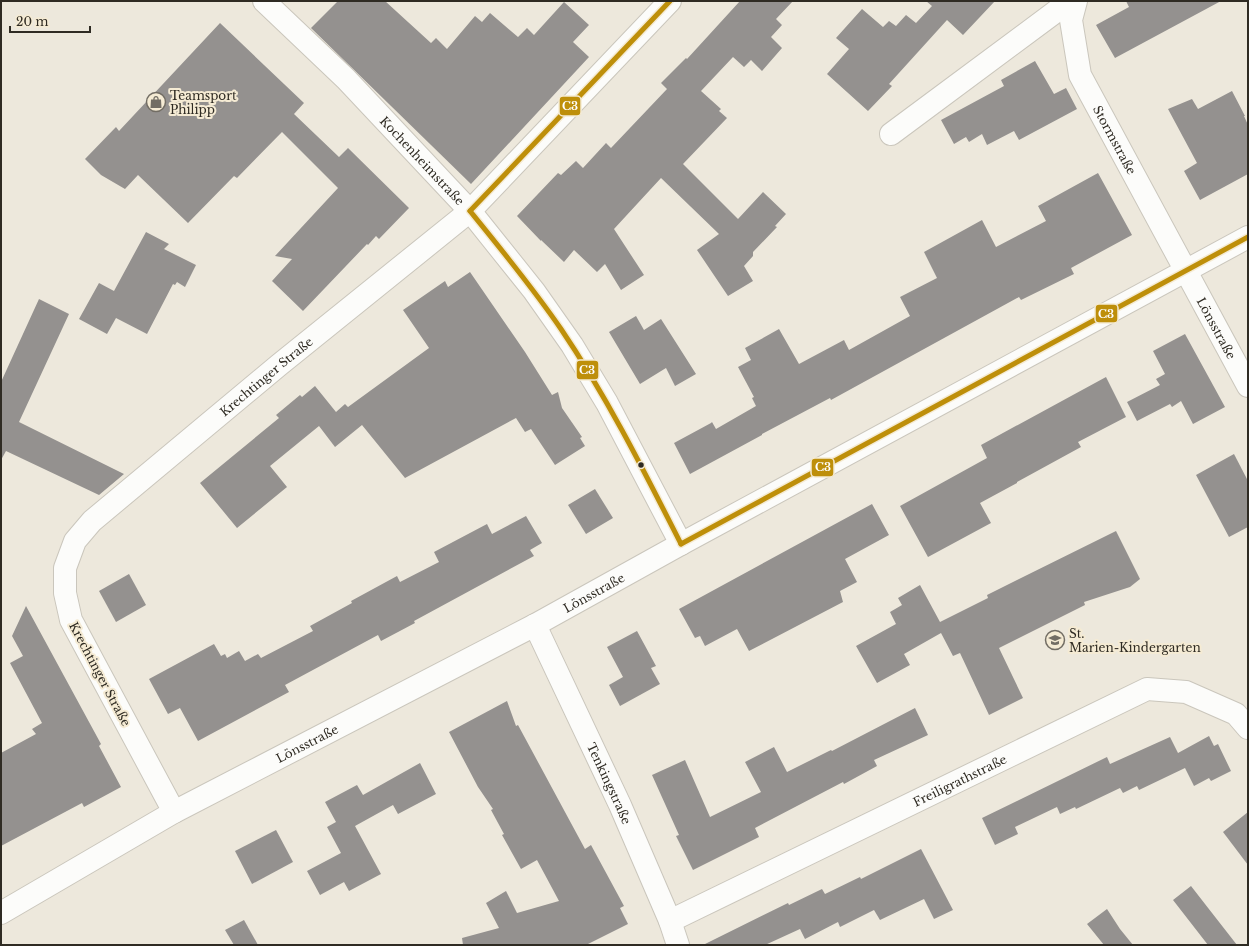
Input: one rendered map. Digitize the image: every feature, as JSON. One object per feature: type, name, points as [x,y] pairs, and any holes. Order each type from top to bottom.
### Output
[{"type":"street","name":"Kochenheimstraße","points":[[264,1],[346,79],[470,212],[534,291],[572,345],[607,403],[681,544]]},
{"type":"street","name":"Krechtinger Straße","points":[[174,812],[71,620],[65,593],[65,568],[75,541],[92,521],[279,365],[470,212],[670,1]]},
{"type":"street","points":[[891,134],[1070,1]]},
{"type":"street","name":"Stormstraße","points":[[1076,1],[1071,20],[1080,75],[1185,271]]},
{"type":"street","name":"Lönsstraße","points":[[1,913],[174,812],[535,625],[681,544],[1248,237]]},
{"type":"street","name":"Lönsstraße","points":[[1185,271],[1248,386]]},
{"type":"street","name":"Tenkingstraße","points":[[535,625],[620,805],[670,921],[678,945]]},
{"type":"street","name":"Freiligrathstraße","points":[[670,921],[1147,689],[1186,692],[1236,714],[1248,728]]},
{"type":"building","points":[[338,1],[385,1],[431,43],[436,38],[447,49],[475,16],[482,22],[490,13],[518,37],[527,28],[534,35],[564,2],[589,25],[573,42],[589,57],[471,184],[311,28]]},
{"type":"building","points":[[740,1],[793,1],[776,19],[782,25],[771,37],[782,48],[762,71],[751,60],[744,67],[733,57],[701,91],[721,109],[719,111],[727,118],[683,164],[738,219],[763,192],[786,214],[775,226],[777,227],[753,252],[753,256],[744,266],[753,281],[728,296],[697,250],[719,234],[661,178],[614,229],[644,275],[621,290],[605,264],[597,272],[574,250],[564,262],[517,216],[558,173],[561,175],[576,161],[583,168],[606,143],[611,148],[667,89],[661,83],[686,58],[687,59]]},
{"type":"building","points":[[926,1],[995,1],[963,35],[947,20],[889,84],[892,86],[868,111],[827,74],[849,49],[836,38],[862,9],[883,27],[889,21],[896,26],[906,15],[916,23],[932,6]]},
{"type":"building","points":[[1126,1],[1221,1],[1115,58],[1096,25],[1129,7]]},
{"type":"building","points":[[220,23],[304,103],[294,114],[339,157],[348,148],[409,208],[379,239],[376,236],[368,245],[367,244],[303,311],[272,281],[292,259],[275,256],[338,188],[282,132],[237,178],[234,176],[188,223],[138,175],[125,189],[101,175],[85,159],[116,127],[119,131]]},
{"type":"building","points":[[1035,61],[1054,94],[1066,88],[1077,109],[1019,140],[1014,131],[987,145],[982,134],[969,142],[966,137],[954,144],[941,120],[1004,86],[1001,80]]},
{"type":"building","points":[[1232,91],[1248,125],[1248,174],[1200,200],[1184,171],[1197,163],[1168,109],[1192,99],[1198,109]]},
{"type":"building","points":[[1098,173],[1132,235],[1071,268],[1074,274],[1021,300],[1019,297],[831,400],[830,398],[690,474],[674,443],[712,422],[716,429],[756,406],[752,398],[754,397],[738,367],[751,360],[745,348],[779,329],[799,364],[844,340],[849,350],[910,316],[900,297],[937,278],[924,252],[982,220],[996,247],[1046,221],[1038,206]]},
{"type":"building","points":[[146,232],[169,244],[164,249],[196,265],[185,287],[177,282],[175,285],[173,284],[147,334],[116,318],[107,334],[79,319],[99,283],[114,291]]},
{"type":"building","points":[[470,272],[525,352],[552,395],[558,392],[562,408],[582,437],[580,438],[585,446],[555,465],[531,429],[525,432],[516,418],[405,478],[362,425],[335,447],[319,426],[270,466],[287,487],[237,528],[200,483],[279,418],[276,415],[300,395],[302,397],[315,386],[336,412],[345,404],[348,407],[429,348],[403,310],[445,281],[448,287]]},
{"type":"building","points":[[39,299],[69,314],[19,422],[124,474],[99,495],[6,451],[1,460],[1,382]]},
{"type":"building","points":[[636,316],[644,330],[661,319],[696,374],[675,386],[666,368],[640,384],[609,332]]},
{"type":"building","points":[[1185,334],[1225,407],[1193,424],[1181,401],[1172,407],[1170,404],[1137,421],[1127,402],[1160,385],[1156,379],[1165,374],[1153,351]]},
{"type":"building","points":[[1106,377],[1126,417],[1078,442],[1081,447],[980,503],[991,523],[928,557],[900,506],[987,458],[981,445]]},
{"type":"building","points":[[1234,454],[1248,481],[1248,527],[1229,537],[1196,475]]},
{"type":"building","points":[[595,489],[613,518],[586,534],[568,505]]},
{"type":"building","points":[[872,504],[889,535],[845,559],[857,582],[840,591],[843,602],[749,651],[737,629],[705,646],[700,636],[695,638],[679,609]]},
{"type":"building","points":[[526,516],[542,543],[530,550],[534,556],[414,621],[415,623],[381,641],[378,635],[285,685],[289,692],[198,741],[180,708],[168,714],[149,679],[214,644],[221,656],[225,654],[227,658],[239,651],[245,661],[258,654],[261,658],[313,631],[310,626],[352,603],[351,601],[397,576],[400,582],[439,562],[434,552],[487,524],[492,534]]},
{"type":"building","points":[[1116,531],[1140,579],[1130,587],[1084,602],[1085,605],[999,648],[1023,698],[989,715],[960,653],[953,656],[941,633],[904,654],[910,665],[877,683],[856,646],[896,624],[890,612],[902,605],[898,598],[920,585],[940,622],[988,598],[987,595]]},
{"type":"building","points":[[129,574],[146,605],[116,622],[99,591]]},
{"type":"building","points":[[26,606],[101,744],[99,746],[121,787],[84,807],[82,803],[1,846],[1,753],[36,734],[32,729],[42,723],[10,663],[23,656],[12,636]]},
{"type":"building","points":[[637,631],[656,666],[651,668],[660,684],[620,706],[609,685],[623,677],[607,647]]},
{"type":"building","points":[[507,701],[516,726],[518,725],[585,849],[591,845],[624,906],[620,908],[628,924],[586,945],[463,945],[462,938],[499,928],[486,903],[506,891],[517,913],[559,901],[537,860],[521,869],[502,835],[504,834],[491,810],[493,809],[478,787],[449,732]]},
{"type":"building","points":[[915,708],[928,735],[874,760],[877,766],[755,828],[759,837],[693,870],[676,836],[679,835],[652,775],[685,760],[710,817],[761,792],[745,762],[774,747],[787,772],[831,750],[832,751]]},
{"type":"building","points":[[1209,736],[1214,746],[1218,744],[1231,771],[1211,781],[1209,778],[1194,786],[1185,768],[1139,790],[1137,786],[1123,793],[1120,788],[1076,809],[1075,807],[1060,814],[1057,807],[1015,827],[1018,834],[995,845],[982,818],[1107,757],[1110,764],[1170,737],[1178,753]]},
{"type":"building","points":[[420,763],[436,794],[398,814],[393,805],[355,826],[381,874],[349,891],[344,882],[320,895],[307,871],[341,853],[327,827],[336,822],[325,802],[357,785],[363,795]]},
{"type":"building","points":[[1248,812],[1248,865],[1223,832]]},
{"type":"building","points":[[276,830],[293,862],[252,884],[235,851]]},
{"type":"building","points":[[921,849],[953,910],[934,919],[924,899],[880,920],[874,910],[840,927],[838,922],[805,939],[800,929],[765,945],[703,945],[788,903],[789,905],[822,889],[825,894],[860,877],[861,879]]},
{"type":"building","points":[[1191,886],[1237,945],[1208,945],[1173,900]]},
{"type":"building","points":[[1107,909],[1133,945],[1104,945],[1087,924]]},
{"type":"building","points":[[244,920],[258,945],[234,945],[225,930]]},
{"type":"transit line","name":"C3","points":[[470,211],[670,1]]},
{"type":"transit line","name":"C3","points":[[470,211],[539,299],[578,355],[624,435],[681,544]]},
{"type":"transit line","name":"C3","points":[[681,544],[1248,237]]},
{"type":"place","name":"Teamsport Philipp","points":[[156,102]]},
{"type":"place","name":"St. Marien-Kindergarten","points":[[1055,640]]}]
